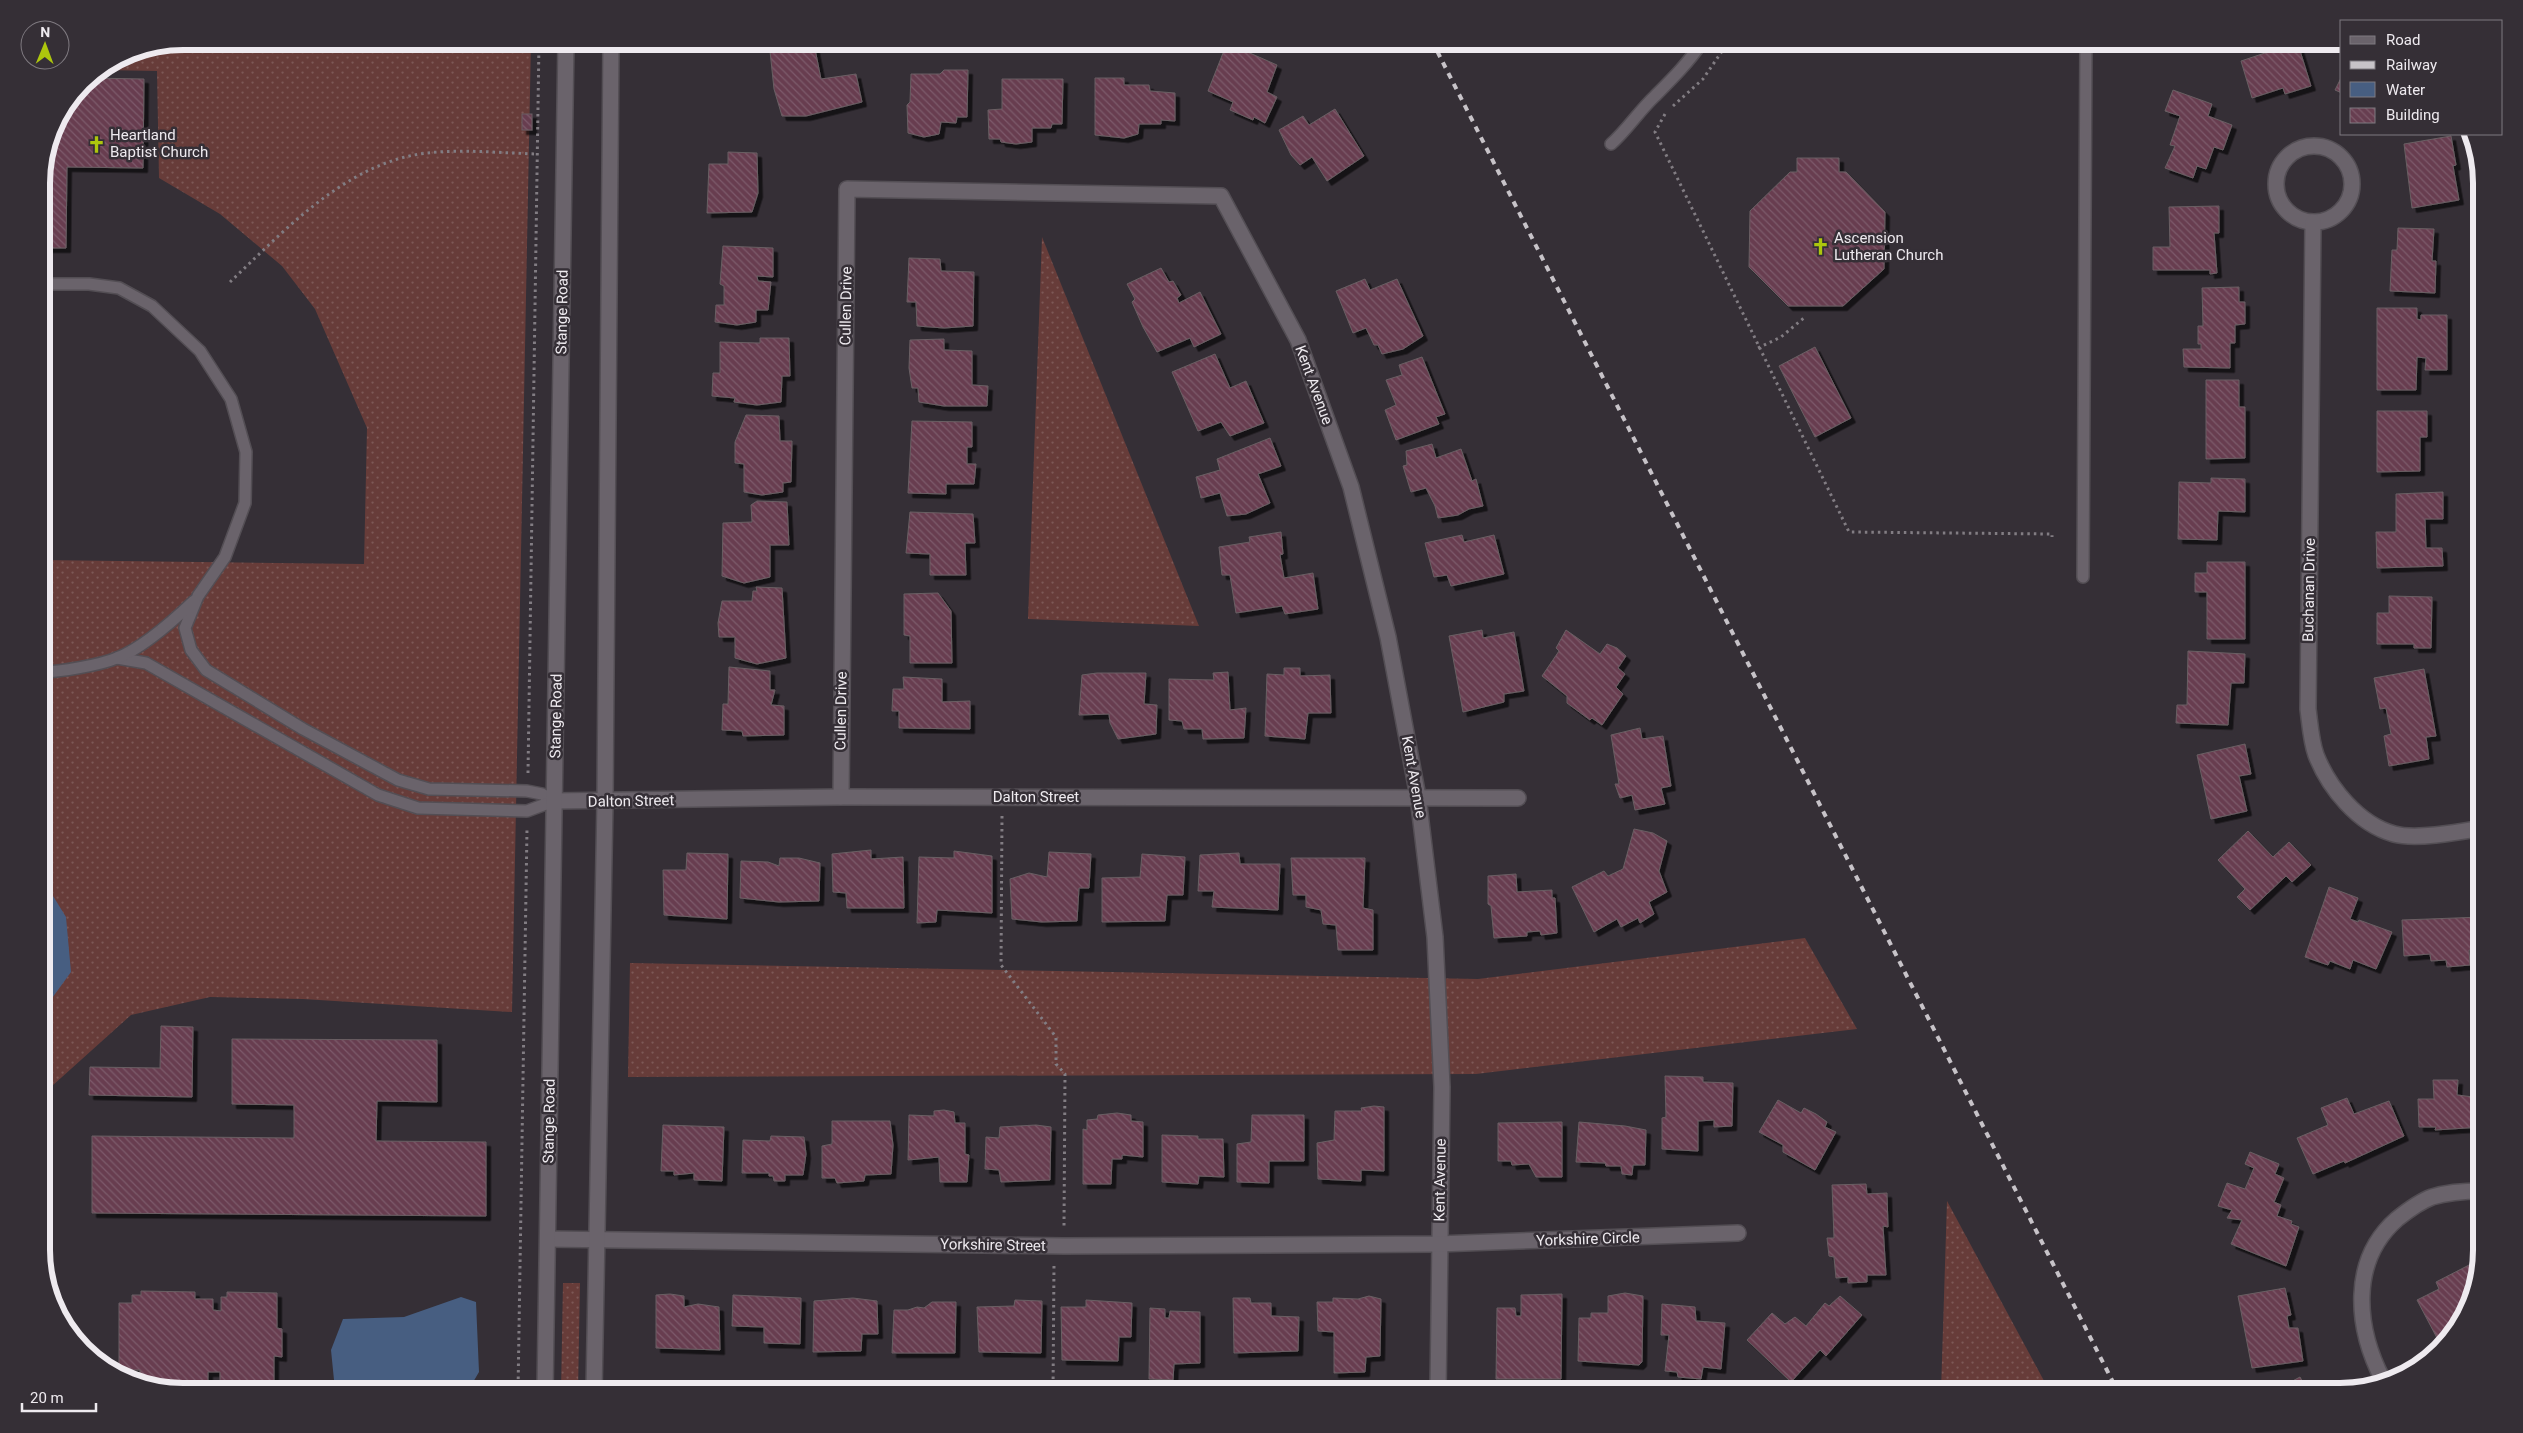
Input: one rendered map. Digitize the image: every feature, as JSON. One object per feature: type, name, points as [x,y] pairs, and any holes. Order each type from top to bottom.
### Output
[{"type":"street","name":"Stange Road","points":[[545,1383],[566,50]]},
{"type":"street","points":[[594,1383],[605,802],[611,50]]},
{"type":"street","points":[[2315,145],[2327,147],[2342,157],[2351,172],[2352,184],[2350,196],[2336,215],[2325,220],[2313,222],[2300,220],[2280,202],[2276,189],[2276,176],[2281,164],[2290,154],[2302,147],[2315,145]]},
{"type":"street","name":"Cullen Drive","points":[[841,797],[847,189],[1221,196]]},
{"type":"street","name":"Kent Avenue","points":[[1221,196],[1298,340],[1351,488],[1388,637],[1418,797],[1435,936],[1442,1087],[1438,1244],[1438,1383]]},
{"type":"street","name":"Buchanan Drive","points":[[2313,222],[2308,709],[2315,754],[2334,790],[2359,816],[2394,834],[2440,835],[2473,830]]},
{"type":"street","name":"Dalton Street","points":[[554,801],[605,802],[841,797],[1518,798]]},
{"type":"street","points":[[2381,1376],[2366,1338],[2360,1308],[2363,1276],[2373,1247],[2386,1229],[2404,1213],[2432,1197],[2473,1192]]},
{"type":"street","name":"Yorkshire Circle","points":[[1438,1244],[1738,1233]]},
{"type":"street","name":"Yorkshire Street","points":[[548,1239],[1059,1246],[1438,1244]]},
{"type":"lane","points":[[1611,144],[1627,130],[1654,96],[1686,66],[1697,50]]},
{"type":"lane","points":[[2083,577],[2086,50]]},
{"type":"lane","points":[[50,284],[90,284],[119,288],[152,306],[200,351],[231,399],[246,452],[245,503],[225,557],[198,596],[167,627],[117,658],[50,672]]},
{"type":"lane","points":[[198,596],[185,628],[190,650],[206,670],[303,728],[398,780],[429,789],[528,791],[542,794],[554,801]]},
{"type":"lane","points":[[117,658],[146,663],[378,796],[418,808],[527,811],[554,801]]},
{"type":"path","points":[[528,773],[539,50]]},
{"type":"path","points":[[1723,50],[1704,80],[1665,114],[1655,132],[1758,348],[1849,532],[2052,534],[2052,537]]},
{"type":"path","points":[[230,282],[312,206],[354,178],[387,163],[426,153],[538,154]]},
{"type":"path","points":[[1758,348],[1782,337],[1805,317]]},
{"type":"path","points":[[1002,797],[1001,964],[1056,1037],[1056,1064],[1065,1074],[1053,1383]]},
{"type":"path","points":[[518,1383],[526,826]]},
{"type":"shaded area","points":[[175,50],[531,50],[512,1012],[303,999],[210,997],[131,1015],[50,1088],[50,560],[364,564],[367,428],[315,309],[282,266],[220,214],[159,178],[157,71],[112,70],[132,60]]},
{"type":"shaded area","points":[[1042,237],[1199,626],[1028,619]]},
{"type":"shaded area","points":[[1805,938],[1857,1029],[1476,1074],[628,1077],[630,963],[1478,979]]},
{"type":"shaded area","points":[[1947,1201],[2045,1383],[1941,1383]]},
{"type":"shaded area","points":[[563,1283],[580,1283],[578,1383],[561,1383]]},
{"type":"water","points":[[50,891],[66,917],[71,972],[50,1001]]},
{"type":"water","points":[[461,1297],[476,1302],[479,1372],[473,1383],[354,1383],[334,1380],[331,1350],[343,1319],[404,1317]]},
{"type":"building","points":[[815,50],[821,79],[856,74],[862,102],[806,116],[782,116],[774,89],[770,51]]},
{"type":"building","points":[[1224,50],[1243,50],[1277,65],[1267,92],[1277,97],[1265,123],[1254,117],[1253,120],[1230,110],[1233,102],[1208,91]]},
{"type":"building","points":[[2300,50],[2311,86],[2285,94],[2283,88],[2252,98],[2241,61],[2271,51]]},
{"type":"building","points":[[944,70],[968,70],[967,117],[957,117],[956,123],[941,122],[939,134],[924,137],[908,133],[907,105],[910,102],[911,74],[940,74]]},
{"type":"building","name":"Heartland Baptist Church","points":[[102,78],[144,79],[143,168],[67,167],[66,248],[50,248],[50,175],[60,132],[72,109],[83,95]]},
{"type":"building","points":[[1095,78],[1124,78],[1124,85],[1149,85],[1150,91],[1175,93],[1175,121],[1161,120],[1161,124],[1139,124],[1138,134],[1124,138],[1095,135]]},
{"type":"building","points":[[1002,79],[1063,79],[1062,124],[1052,124],[1051,128],[1032,128],[1032,142],[1016,144],[1001,142],[1000,139],[989,139],[988,110],[1002,109]]},
{"type":"building","points":[[2340,80],[2340,92],[2335,90]]},
{"type":"building","points":[[2173,90],[2212,104],[2208,116],[2232,125],[2223,150],[2214,147],[2206,169],[2197,166],[2193,178],[2165,168],[2175,146],[2170,145],[2180,116],[2165,111]]},
{"type":"building","points":[[1335,109],[1364,156],[1327,181],[1312,157],[1300,165],[1291,155],[1279,130],[1303,116],[1309,125]]},
{"type":"building","points":[[522,114],[532,114],[532,130],[522,130]]},
{"type":"building","points":[[2451,136],[2456,165],[2453,166],[2459,200],[2412,208],[2404,144]]},
{"type":"building","points":[[728,152],[757,153],[758,193],[752,212],[707,213],[709,164],[728,164]]},
{"type":"building","points":[[1797,158],[1839,158],[1839,172],[1846,172],[1885,212],[1884,269],[1843,306],[1788,306],[1749,267],[1750,211],[1790,172],[1797,172]]},
{"type":"building","points":[[2219,206],[2219,233],[2214,233],[2217,273],[2210,274],[2210,270],[2153,270],[2153,247],[2170,247],[2169,207]]},
{"type":"building","points":[[2398,228],[2434,229],[2432,261],[2436,261],[2435,293],[2390,291],[2392,250],[2397,250]]},
{"type":"building","points":[[723,246],[773,248],[773,277],[757,276],[758,281],[771,282],[768,310],[756,310],[756,322],[737,325],[715,322],[716,305],[724,305],[724,286],[720,284]]},
{"type":"building","points":[[909,258],[940,259],[941,271],[974,272],[973,326],[944,328],[917,326],[916,302],[907,302]]},
{"type":"building","points":[[1161,268],[1169,282],[1173,281],[1181,295],[1177,298],[1179,303],[1200,292],[1221,334],[1194,347],[1190,338],[1157,352],[1143,327],[1132,302],[1135,299],[1127,284]]},
{"type":"building","points":[[1365,279],[1370,290],[1397,279],[1423,336],[1403,349],[1382,354],[1378,345],[1374,345],[1366,328],[1353,333],[1336,291]]},
{"type":"building","points":[[2239,287],[2239,302],[2245,302],[2245,324],[2235,325],[2235,343],[2230,343],[2230,368],[2184,367],[2183,349],[2201,349],[2201,344],[2198,344],[2198,326],[2203,326],[2202,288]]},
{"type":"building","points":[[2377,308],[2417,308],[2417,319],[2421,320],[2421,315],[2447,315],[2447,370],[2425,370],[2426,358],[2417,357],[2416,390],[2377,390]]},
{"type":"building","points":[[760,338],[789,338],[790,376],[782,376],[781,402],[757,405],[734,402],[735,398],[712,396],[713,373],[720,373],[720,342],[760,343]]},
{"type":"building","points":[[944,339],[944,350],[972,351],[972,385],[988,386],[987,406],[944,406],[919,402],[918,388],[912,388],[909,368],[910,340]]},
{"type":"building","points":[[1815,347],[1851,418],[1815,437],[1779,366]]},
{"type":"building","points":[[1215,354],[1230,388],[1246,381],[1264,423],[1230,436],[1221,422],[1198,431],[1172,372]]},
{"type":"building","points":[[1422,357],[1445,414],[1436,417],[1439,424],[1396,440],[1385,410],[1396,405],[1386,380],[1402,375],[1399,365]]},
{"type":"building","points":[[2206,380],[2239,380],[2239,407],[2245,407],[2245,458],[2206,459]]},
{"type":"building","points":[[2377,411],[2427,411],[2427,437],[2420,437],[2420,471],[2377,472]]},
{"type":"building","points":[[746,415],[779,416],[780,441],[792,441],[791,482],[783,483],[783,492],[762,495],[744,492],[744,464],[735,463],[735,442]]},
{"type":"building","points":[[912,421],[972,422],[972,447],[967,447],[967,464],[976,464],[974,484],[946,484],[946,494],[908,493]]},
{"type":"building","points":[[1270,438],[1281,466],[1258,474],[1270,503],[1246,514],[1227,516],[1220,493],[1201,498],[1196,477],[1220,470],[1217,459]]},
{"type":"building","points":[[1432,444],[1436,458],[1461,449],[1472,481],[1476,479],[1483,506],[1469,509],[1458,515],[1438,518],[1435,506],[1426,488],[1411,492],[1403,466],[1407,465],[1406,451]]},
{"type":"building","points":[[2211,478],[2245,479],[2245,512],[2218,511],[2217,540],[2178,539],[2179,482],[2211,483]]},
{"type":"building","points":[[2443,492],[2443,519],[2425,519],[2426,548],[2442,548],[2443,566],[2377,568],[2376,532],[2396,532],[2396,494]]},
{"type":"building","points":[[757,501],[787,502],[789,545],[770,545],[770,577],[744,583],[722,576],[723,523],[752,522],[751,505]]},
{"type":"building","points":[[910,512],[973,514],[975,543],[965,543],[966,575],[930,575],[930,554],[906,553]]},
{"type":"building","points":[[1281,532],[1283,554],[1280,555],[1284,578],[1313,573],[1318,609],[1285,614],[1282,606],[1236,613],[1230,575],[1222,575],[1219,547],[1250,542],[1249,537]]},
{"type":"building","points":[[1462,535],[1464,542],[1494,535],[1504,574],[1451,586],[1447,575],[1434,577],[1425,543]]},
{"type":"building","points":[[2207,562],[2245,562],[2245,639],[2207,639],[2207,592],[2195,592],[2195,573],[2207,573]]},
{"type":"building","points":[[756,587],[782,588],[786,658],[757,664],[735,658],[735,637],[719,637],[718,623],[722,601],[752,601],[753,591],[757,591]]},
{"type":"building","points":[[938,593],[951,611],[952,663],[910,663],[910,636],[904,635],[904,594]]},
{"type":"building","points":[[2389,596],[2432,597],[2431,648],[2414,648],[2414,644],[2377,644],[2377,613],[2389,613]]},
{"type":"building","points":[[1482,630],[1483,638],[1514,632],[1524,691],[1504,694],[1504,702],[1463,712],[1449,636]]},
{"type":"building","points":[[1566,630],[1600,654],[1607,644],[1617,648],[1626,656],[1618,668],[1625,674],[1616,687],[1623,694],[1602,725],[1592,718],[1590,720],[1567,703],[1567,696],[1542,676],[1559,651],[1556,648]]},
{"type":"building","points":[[2188,651],[2245,654],[2244,683],[2231,683],[2228,725],[2176,723],[2177,705],[2187,705]]},
{"type":"building","points":[[729,667],[770,671],[770,690],[775,690],[771,705],[784,706],[784,735],[743,736],[742,731],[722,730],[723,704],[728,704]]},
{"type":"building","points":[[1284,668],[1300,668],[1300,676],[1330,675],[1331,713],[1308,713],[1305,739],[1265,736],[1267,674],[1284,675]]},
{"type":"building","points":[[2424,669],[2436,736],[2426,737],[2429,759],[2389,766],[2384,736],[2391,734],[2386,708],[2380,709],[2374,678]]},
{"type":"building","points":[[1228,672],[1230,710],[1246,708],[1244,738],[1203,739],[1202,729],[1184,729],[1182,721],[1169,720],[1169,679],[1214,680],[1213,673]]},
{"type":"building","points":[[1097,673],[1146,673],[1144,704],[1157,705],[1156,734],[1118,739],[1110,723],[1109,714],[1079,715],[1082,675]]},
{"type":"building","points":[[903,677],[942,679],[942,702],[970,701],[970,729],[899,728],[899,711],[892,711],[893,689],[904,689]]},
{"type":"building","points":[[1640,728],[1642,739],[1663,736],[1671,786],[1661,788],[1665,804],[1635,810],[1632,795],[1620,798],[1615,784],[1619,784],[1611,735]]},
{"type":"building","points":[[2245,744],[2251,774],[2239,776],[2247,811],[2211,819],[2197,755]]},
{"type":"building","points":[[1634,829],[1653,833],[1667,841],[1659,871],[1667,892],[1649,902],[1654,914],[1640,923],[1638,918],[1621,927],[1617,919],[1594,932],[1572,887],[1604,871],[1608,876],[1623,869]]},
{"type":"building","points":[[2248,831],[2273,857],[2289,842],[2311,865],[2292,882],[2286,876],[2250,910],[2237,897],[2245,889],[2218,860]]},
{"type":"building","points":[[871,850],[871,859],[903,857],[904,908],[847,908],[846,893],[833,892],[832,854]]},
{"type":"building","points":[[954,851],[992,856],[992,913],[937,910],[936,922],[917,923],[919,857],[954,858]]},
{"type":"building","points":[[1049,852],[1091,854],[1089,888],[1079,888],[1077,921],[1042,922],[1012,919],[1010,879],[1029,873],[1047,877]]},
{"type":"building","points":[[687,853],[728,854],[727,919],[664,915],[663,870],[686,870]]},
{"type":"building","points":[[1239,853],[1240,864],[1280,864],[1278,910],[1212,907],[1214,891],[1198,891],[1200,855]]},
{"type":"building","points":[[1142,854],[1185,857],[1183,895],[1167,895],[1165,921],[1102,922],[1102,878],[1140,877]]},
{"type":"building","points":[[780,858],[799,858],[820,863],[819,901],[779,902],[740,898],[741,861],[768,862],[779,866]]},
{"type":"building","points":[[1291,858],[1365,858],[1363,908],[1373,910],[1373,950],[1338,950],[1336,925],[1323,924],[1321,910],[1306,907],[1306,895],[1293,895]]},
{"type":"building","points":[[1516,874],[1517,892],[1552,890],[1552,898],[1555,898],[1557,933],[1541,935],[1540,931],[1527,932],[1527,936],[1494,938],[1491,906],[1488,904],[1488,876]]},
{"type":"building","points":[[2329,887],[2358,898],[2350,919],[2358,922],[2359,920],[2392,932],[2376,969],[2353,960],[2350,969],[2330,961],[2328,965],[2305,957]]},
{"type":"building","points":[[2473,917],[2473,950],[2469,950],[2470,965],[2447,967],[2446,960],[2431,961],[2430,954],[2404,956],[2402,920]]},
{"type":"building","points":[[161,1026],[193,1027],[192,1097],[89,1095],[90,1067],[160,1068]]},
{"type":"building","points":[[232,1039],[437,1040],[437,1102],[377,1101],[376,1141],[486,1142],[486,1216],[92,1213],[92,1136],[294,1138],[294,1105],[232,1104]]},
{"type":"building","points":[[1665,1076],[1703,1077],[1703,1082],[1733,1083],[1732,1126],[1714,1127],[1714,1120],[1698,1121],[1698,1151],[1662,1149],[1662,1118],[1666,1117]]},
{"type":"building","points":[[2433,1080],[2458,1080],[2457,1095],[2473,1097],[2473,1128],[2435,1130],[2436,1127],[2419,1127],[2418,1099],[2434,1099]]},
{"type":"building","points":[[2347,1098],[2354,1114],[2389,1101],[2404,1136],[2345,1163],[2344,1161],[2313,1174],[2297,1138],[2328,1125],[2321,1108]]},
{"type":"building","points":[[1778,1100],[1801,1113],[1804,1108],[1816,1114],[1827,1122],[1825,1127],[1836,1132],[1815,1170],[1783,1152],[1783,1145],[1759,1132]]},
{"type":"building","points":[[1384,1107],[1384,1171],[1361,1170],[1361,1181],[1318,1179],[1317,1143],[1334,1140],[1335,1111],[1362,1111],[1361,1108]]},
{"type":"building","points":[[934,1111],[954,1112],[955,1123],[965,1123],[965,1154],[969,1155],[967,1182],[940,1182],[939,1157],[908,1160],[909,1115],[934,1116]]},
{"type":"building","points":[[1117,1113],[1131,1115],[1131,1121],[1143,1122],[1143,1157],[1122,1155],[1122,1159],[1112,1159],[1111,1184],[1083,1184],[1083,1129],[1087,1130],[1087,1120],[1097,1119],[1098,1115]]},
{"type":"building","points":[[1252,1115],[1304,1115],[1304,1161],[1269,1161],[1269,1183],[1237,1182],[1237,1144],[1251,1142]]},
{"type":"building","points":[[832,1121],[890,1121],[893,1145],[891,1174],[865,1175],[864,1181],[837,1183],[835,1178],[822,1178],[822,1146],[832,1144]]},
{"type":"building","points":[[1562,1122],[1562,1177],[1536,1177],[1529,1164],[1512,1165],[1511,1161],[1498,1161],[1498,1123]]},
{"type":"building","points":[[1579,1122],[1646,1130],[1645,1165],[1633,1165],[1632,1175],[1622,1174],[1621,1166],[1606,1166],[1605,1163],[1576,1162]]},
{"type":"building","points":[[663,1125],[724,1127],[722,1181],[694,1180],[694,1173],[674,1175],[674,1171],[661,1171]]},
{"type":"building","points":[[1036,1125],[1051,1127],[1050,1180],[1001,1182],[999,1170],[985,1169],[986,1137],[999,1138],[1000,1127]]},
{"type":"building","points":[[1162,1135],[1198,1136],[1198,1139],[1223,1139],[1224,1177],[1199,1176],[1198,1184],[1162,1182]]},
{"type":"building","points":[[771,1136],[804,1137],[806,1154],[803,1175],[785,1175],[785,1181],[774,1181],[773,1176],[769,1176],[769,1173],[742,1173],[743,1140],[770,1141]]},
{"type":"building","points":[[2250,1152],[2279,1164],[2275,1174],[2284,1178],[2274,1202],[2281,1205],[2277,1216],[2292,1221],[2291,1224],[2299,1227],[2286,1266],[2231,1244],[2242,1220],[2227,1218],[2232,1210],[2218,1206],[2227,1183],[2245,1189],[2254,1168],[2245,1164]]},
{"type":"building","points":[[1866,1184],[1867,1194],[1887,1193],[1888,1227],[1883,1226],[1886,1275],[1867,1275],[1867,1282],[1848,1283],[1848,1277],[1836,1278],[1834,1257],[1829,1256],[1827,1238],[1834,1238],[1832,1185]]},
{"type":"building","points":[[2471,1264],[2472,1265],[2463,1301],[2445,1331],[2437,1338],[2417,1300],[2439,1289],[2436,1282]]},
{"type":"building","points":[[2285,1288],[2291,1315],[2287,1316],[2289,1328],[2298,1328],[2303,1361],[2252,1368],[2238,1296]]},
{"type":"building","points":[[141,1291],[195,1292],[195,1299],[213,1299],[213,1310],[221,1311],[221,1297],[227,1297],[227,1292],[277,1293],[277,1328],[282,1329],[282,1357],[274,1356],[274,1383],[220,1383],[220,1372],[208,1372],[208,1382],[163,1381],[140,1375],[140,1370],[126,1370],[119,1366],[119,1303],[132,1303],[132,1295],[141,1295]]},
{"type":"building","points":[[1625,1293],[1643,1296],[1642,1362],[1639,1365],[1578,1361],[1579,1318],[1591,1318],[1591,1313],[1608,1313],[1608,1296]]},
{"type":"building","points":[[1562,1294],[1561,1379],[1496,1379],[1497,1308],[1515,1308],[1516,1316],[1521,1316],[1521,1295]]},
{"type":"building","points":[[656,1295],[684,1296],[684,1307],[698,1304],[719,1307],[720,1350],[656,1348]]},
{"type":"building","points":[[733,1295],[801,1298],[800,1344],[764,1343],[764,1327],[732,1326]]},
{"type":"building","points":[[1369,1296],[1381,1299],[1380,1356],[1366,1357],[1365,1372],[1334,1373],[1334,1332],[1318,1331],[1317,1302],[1333,1302],[1333,1298],[1358,1299]]},
{"type":"building","points":[[1840,1296],[1862,1315],[1826,1356],[1820,1350],[1791,1382],[1747,1340],[1772,1313],[1785,1324],[1795,1317],[1806,1326],[1825,1303],[1829,1306]]},
{"type":"building","points":[[853,1298],[877,1301],[878,1334],[862,1334],[861,1351],[813,1352],[814,1301]]},
{"type":"building","points":[[1233,1298],[1250,1298],[1251,1303],[1271,1303],[1271,1316],[1299,1317],[1298,1351],[1234,1353]]},
{"type":"building","points":[[1015,1300],[1042,1301],[1041,1353],[979,1352],[977,1307],[1014,1306]]},
{"type":"building","points":[[1086,1300],[1132,1303],[1131,1337],[1119,1337],[1118,1361],[1062,1360],[1061,1307],[1086,1307]]},
{"type":"building","points":[[932,1302],[956,1302],[955,1353],[892,1353],[894,1310],[924,1308]]},
{"type":"building","points":[[1662,1304],[1695,1307],[1696,1321],[1725,1323],[1721,1369],[1703,1367],[1701,1379],[1678,1377],[1677,1372],[1665,1371],[1669,1335],[1661,1335]]},
{"type":"building","points":[[1150,1308],[1165,1309],[1165,1318],[1169,1318],[1170,1311],[1200,1312],[1200,1363],[1174,1364],[1173,1380],[1149,1379]]},
{"type":"building","points":[[2300,1377],[2303,1383],[2289,1383]]},
{"type":"railway","points":[[1437,50],[2113,1383]]},
{"type":"place","name":"Heartland Baptist Church","points":[[96,144]]},
{"type":"place","name":"Ascension Lutheran Church","points":[[1820,247]]}]
